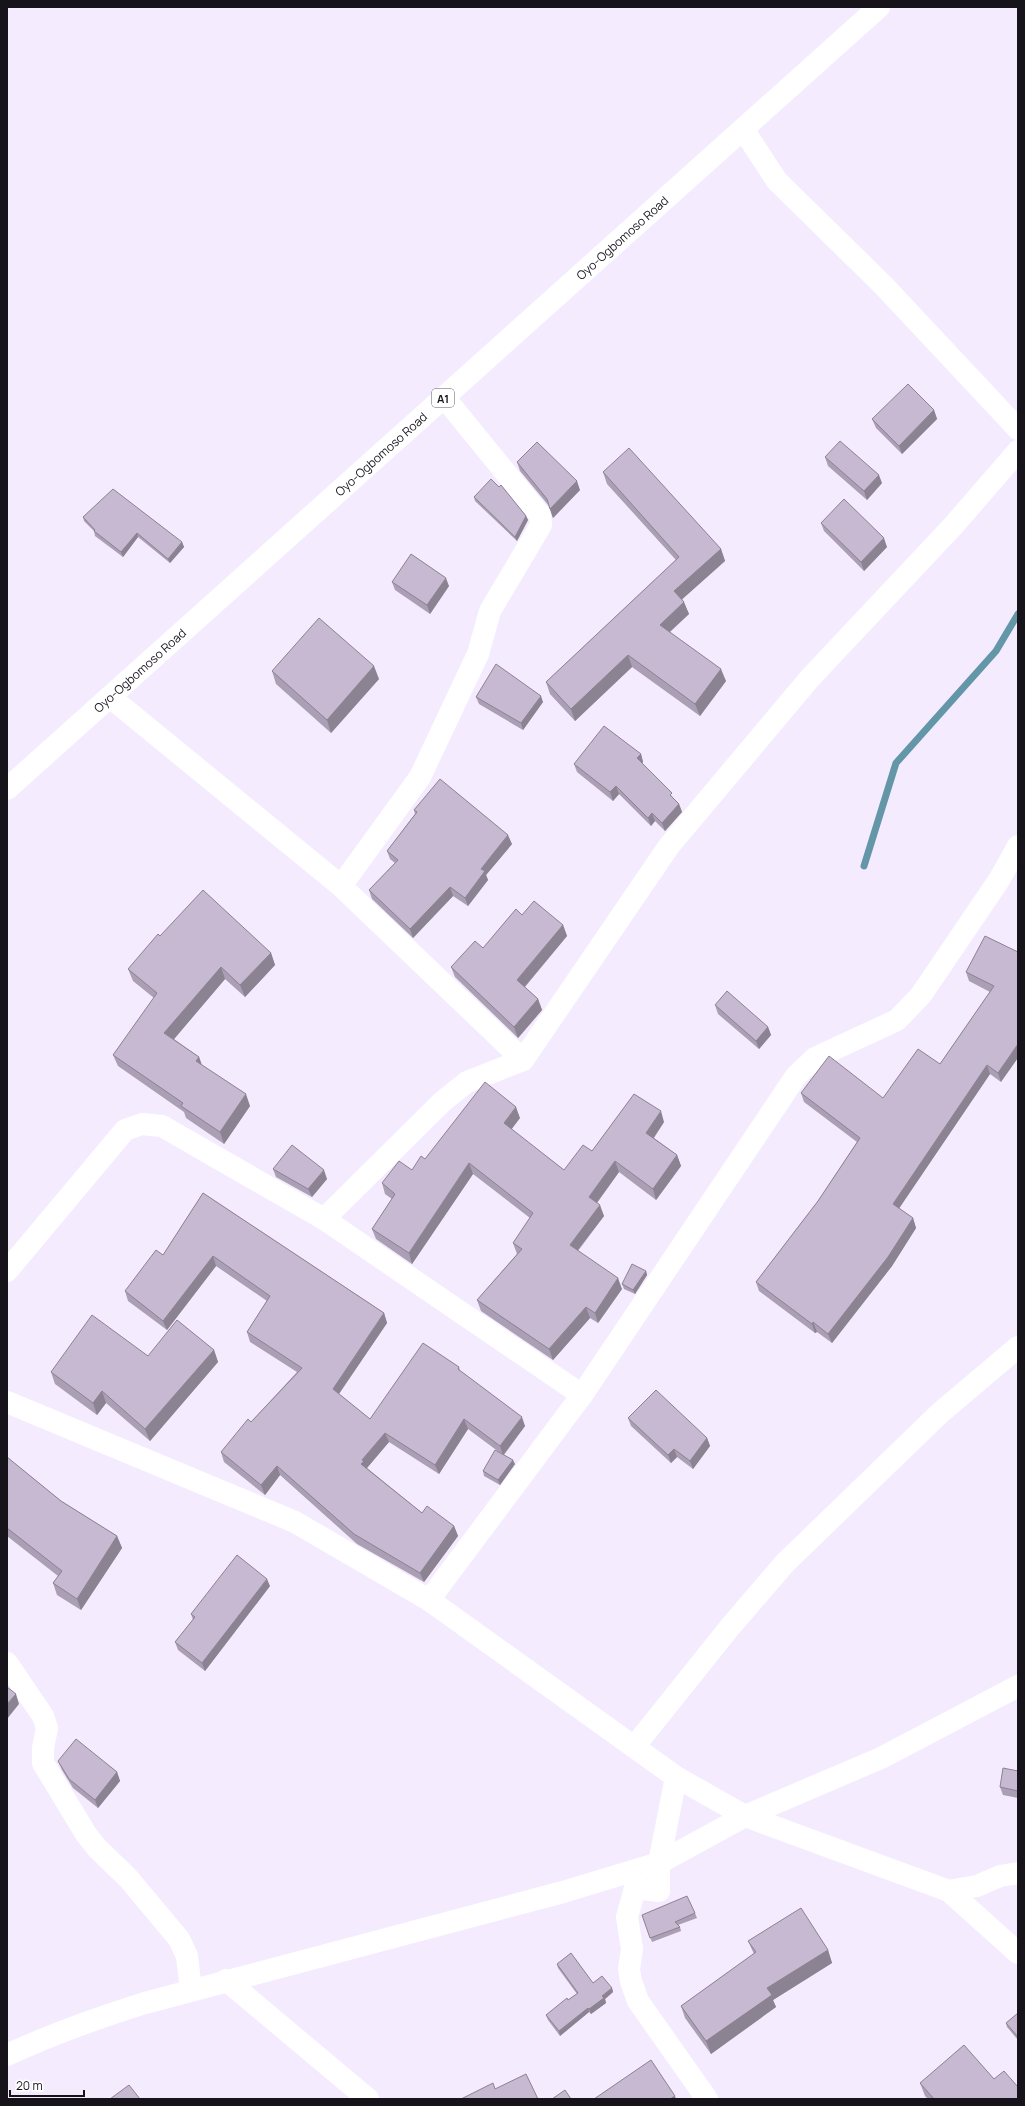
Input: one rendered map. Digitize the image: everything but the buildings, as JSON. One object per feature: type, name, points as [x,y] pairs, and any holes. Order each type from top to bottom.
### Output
[{"type":"main road","name":"Oyo-Ogbomoso Road","points":[[7,789],[879,7]]},
{"type":"main road","points":[[743,129],[777,181],[883,284],[1018,429]]},
{"type":"main road","points":[[341,886],[420,776],[478,654],[490,611],[541,525],[540,515],[444,397]]},
{"type":"main road","points":[[324,1219],[442,1102],[467,1082],[523,1060],[669,846],[810,678],[953,526],[1018,451]]},
{"type":"main road","points":[[110,697],[341,886],[523,1060]]},
{"type":"main road","points":[[429,1600],[582,1395],[796,1076],[815,1058],[897,1020],[921,995],[1000,880],[1018,846]]},
{"type":"main road","points":[[7,1272],[125,1130],[142,1124],[162,1126],[324,1219],[582,1395]]},
{"type":"main road","points":[[634,1747],[730,1627],[785,1563],[940,1413],[1018,1347]]},
{"type":"main road","points":[[7,1402],[295,1522],[429,1600],[676,1777],[745,1816],[949,1891],[1018,1953]]},
{"type":"main road","points":[[7,1663],[43,1716],[47,1728],[43,1748],[43,1763],[86,1834],[97,1848],[128,1878],[179,1939],[187,1956],[191,1990]]},
{"type":"main road","points":[[7,2055],[86,2021],[191,1990],[615,1878],[659,1863],[745,1816],[881,1758],[1018,1686]]},
{"type":"main road","points":[[676,1777],[659,1863],[659,1891],[635,1888],[627,1917],[632,1949],[629,1969],[631,1981],[638,2001],[707,2099]]},
{"type":"main road","points":[[949,1891],[977,1886],[1000,1876],[1018,1872]]},
{"type":"main road","points":[[226,1980],[368,2099]]},
{"type":"waterway","points":[[864,866],[896,763],[996,651],[1018,614]]}]
